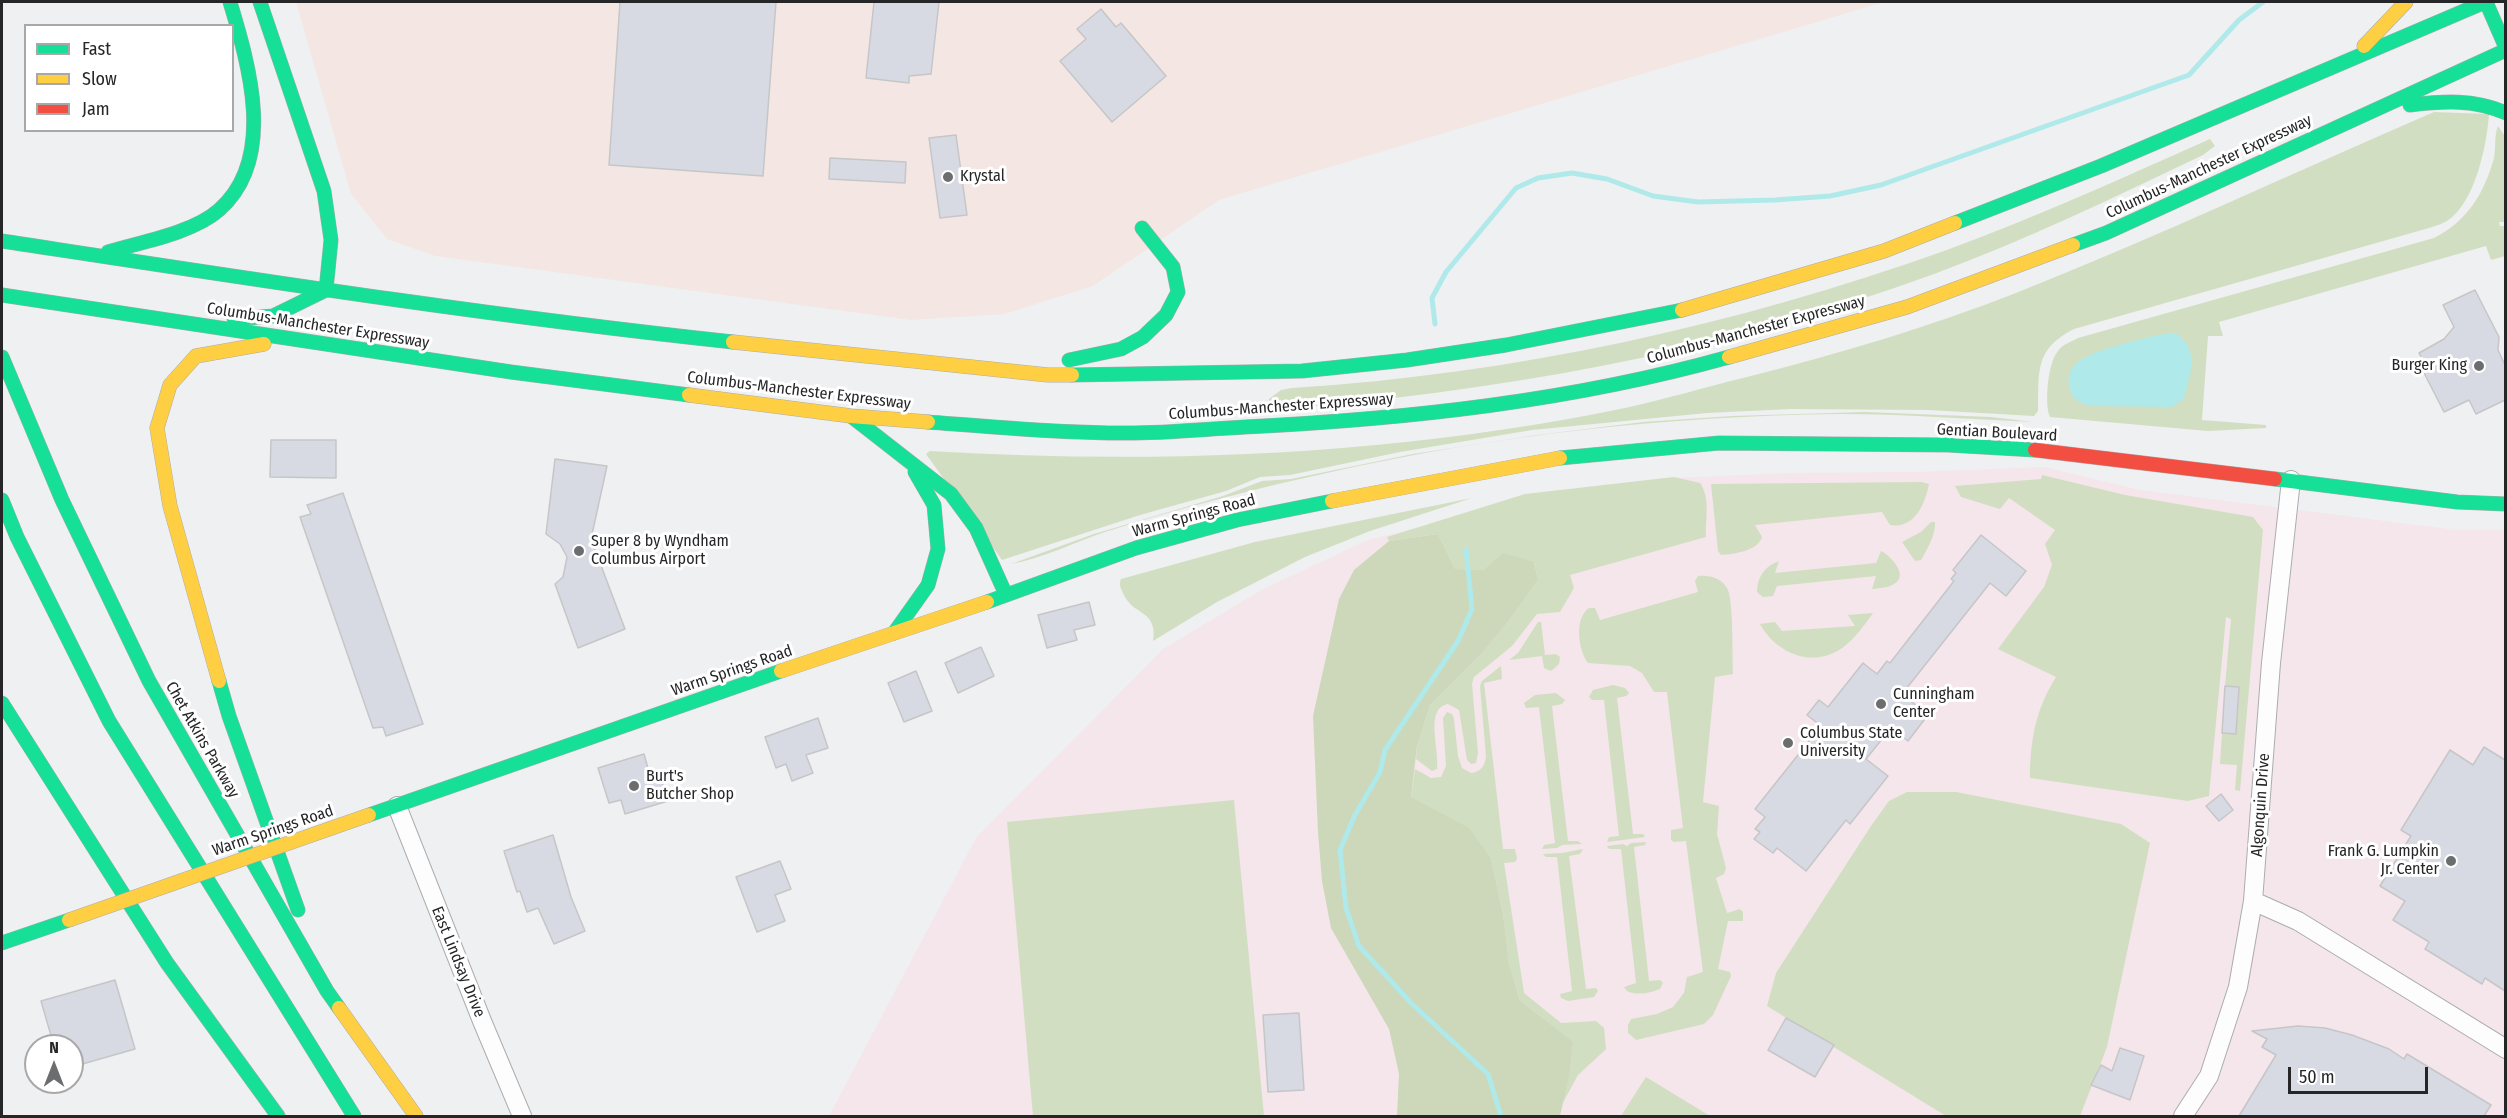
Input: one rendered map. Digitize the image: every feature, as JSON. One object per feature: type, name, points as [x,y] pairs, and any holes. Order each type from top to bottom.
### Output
[{"type":"main road","points":[[100,254],[183,229],[219,210],[242,183],[252,145],[253,95],[230,2]]},
{"type":"main road","points":[[181,322],[273,316],[326,290],[331,240],[324,191],[260,2]]},
{"type":"main road","points":[[2351,58],[2406,2]]},
{"type":"main road","points":[[2486,2],[2505,49]]},
{"type":"main road","name":"Columbus-Manchester Expressway","points":[[2,241],[100,254],[326,290],[633,331],[996,370],[1048,375],[1302,371],[1407,360],[1506,345],[1674,312],[1884,251],[2101,166],[2486,2]]},
{"type":"main road","name":"Columbus-Manchester Expressway","points":[[2,295],[511,372],[851,416],[1104,432],[1199,430],[1441,412],[1540,398],[1696,366],[1907,307],[2106,233],[2505,49]]},
{"type":"main road","points":[[2378,108],[2453,100],[2476,101],[2505,113]]},
{"type":"main road","points":[[996,370],[1086,358],[1121,349],[1143,337],[1166,315],[1178,292],[1173,267],[1142,228]]},
{"type":"main road","points":[[298,339],[196,356],[170,385],[157,428],[170,506],[229,716],[327,991]]},
{"type":"main road","name":"Chet Atkins Parkway","points":[[2,357],[62,500],[149,681],[327,991],[416,1116]]},
{"type":"main road","points":[[851,416],[951,494],[976,528],[1006,595]]},
{"type":"main road","name":"Gentian Boulevard","points":[[1485,471],[1576,455],[1719,443],[1948,445],[2040,450],[2457,502],[2505,504]]},
{"type":"main road","points":[[894,633],[928,585],[938,549],[934,505],[910,462]]},
{"type":"main road","name":"Warm Springs Road","points":[[2,943],[1136,548],[1237,520],[1485,471]]},
{"type":"main road","points":[[2,500],[17,537],[109,721],[354,1116]]},
{"type":"main road","points":[[2,703],[167,963],[278,1116]]},
{"type":"street","name":"Algonquin Drive","points":[[2183,1116],[2209,1076],[2238,987],[2253,901],[2271,663],[2290,480]]},
{"type":"street","name":"East Lindsay Drive","points":[[397,806],[522,1116]]},
{"type":"street","points":[[2253,901],[2298,921],[2505,1049]]},
{"type":"shaded area","points":[[296,2],[1884,2],[1219,200],[1093,286],[1004,314],[911,320],[435,256],[387,239],[351,194]]},
{"type":"shaded area","name":"Columbus State University","points":[[2044,467],[2140,490],[2456,530],[2505,530],[2505,1116],[829,1116],[976,838],[1163,649],[1263,589],[1368,540],[1517,503],[1673,478]]},
{"type":"green space","points":[[2434,112],[2489,114],[2486,141],[2478,172],[2465,201],[2457,213],[2447,221],[2074,329],[2061,337],[2045,353],[2039,373],[2038,411],[2034,416],[1928,410],[1791,409],[1707,413],[1532,430],[1400,452],[1290,475],[1260,477],[1226,491],[1140,515],[1002,560],[926,454],[930,451],[1104,457],[1192,456],[1366,446],[1453,437],[1539,424],[1656,401],[1849,349],[2016,293],[2121,250]]},
{"type":"green space","points":[[2498,126],[2505,136],[2505,222],[2499,222],[2500,226],[2505,226],[2505,256],[2491,260],[2486,246],[2219,322],[2223,336],[2208,336],[2202,420],[2266,425],[2266,428],[2208,431],[2050,417],[2047,393],[2052,364],[2060,349],[2078,338],[2434,238],[2446,231],[2465,215],[2485,183],[2494,158]]},
{"type":"green space","points":[[2210,139],[2215,146],[2203,155],[2070,218],[2002,247],[1853,302],[1771,326],[1689,347],[1521,380],[1352,403],[1267,410],[1269,399],[1281,390],[1458,371],[1540,358],[1704,324],[1785,302],[1865,278],[2012,225]]},
{"type":"green space","points":[[1865,412],[1991,417],[2033,422],[1864,414],[1775,416],[1646,424],[1518,438],[1454,448],[1299,479],[1188,507],[1011,564],[1094,534],[1223,496],[1262,481],[1291,479],[1413,454],[1537,435],[1643,422],[1732,416]]},
{"type":"green space","points":[[2042,475],[2125,495],[2253,517],[2263,530],[2240,791],[2235,790],[2237,765],[2220,764],[2222,733],[2236,733],[2239,687],[2225,686],[2231,619],[2226,617],[2209,796],[2188,801],[2030,778],[2035,725],[2056,677],[1998,649],[2044,587],[2052,565],[2045,544],[2055,530],[2009,498],[2000,509],[1961,497],[1955,486],[2041,479]]},
{"type":"green space","points":[[1674,477],[1700,483],[1706,502],[1706,537],[1570,575],[1574,588],[1560,612],[1537,614],[1512,646],[1474,677],[1472,684],[1478,753],[1476,763],[1471,764],[1467,760],[1459,710],[1448,704],[1441,707],[1435,721],[1437,769],[1432,771],[1416,759],[1417,746],[1430,705],[1483,652],[1507,623],[1538,578],[1534,562],[1484,570],[1455,569],[1438,534],[1389,541],[1387,537],[1525,494]]},
{"type":"green space","points":[[1921,482],[1929,484],[1925,499],[1917,514],[1906,523],[1890,525],[1882,512],[1755,525],[1762,537],[1756,546],[1732,554],[1721,555],[1718,551],[1711,484]]},
{"type":"green space","points":[[1472,498],[1370,531],[1305,557],[1217,602],[1153,641],[1152,623],[1132,606],[1121,587],[1121,579],[1255,542]]},
{"type":"green space","points":[[1931,522],[1935,522],[1935,527],[1931,542],[1921,560],[1915,561],[1902,542],[1921,532]]},
{"type":"green space","points":[[1438,534],[1455,569],[1484,570],[1503,553],[1534,562],[1538,579],[1483,652],[1430,705],[1417,746],[1411,797],[1469,828],[1491,859],[1503,914],[1509,964],[1520,1001],[1573,1042],[1570,1072],[1560,1116],[1397,1116],[1399,1074],[1389,1029],[1331,928],[1322,881],[1313,716],[1339,599],[1354,570],[1389,541]]},
{"type":"green space","points":[[1881,551],[1890,557],[1900,572],[1897,581],[1888,587],[1872,589],[1876,576],[1777,586],[1773,596],[1763,597],[1757,592],[1758,582],[1763,573],[1779,561],[1775,573],[1876,563]]},
{"type":"green space","points":[[1698,576],[1711,577],[1722,582],[1727,588],[1731,604],[1733,674],[1715,677],[1703,802],[1719,806],[1717,834],[1726,868],[1724,874],[1716,878],[1727,913],[1740,909],[1743,912],[1743,921],[1728,921],[1718,969],[1730,972],[1731,976],[1713,1015],[1704,1024],[1636,1040],[1628,1033],[1631,1019],[1657,1014],[1673,1007],[1684,993],[1687,977],[1703,972],[1686,841],[1671,840],[1671,830],[1683,828],[1667,692],[1654,692],[1642,673],[1630,666],[1588,663],[1580,643],[1579,626],[1584,613],[1589,608],[1595,608],[1600,620],[1698,592],[1695,581]]},
{"type":"green space","points":[[1873,613],[1846,645],[1822,657],[1798,656],[1787,651],[1767,635],[1760,624],[1775,622],[1782,631],[1855,626],[1848,615]]},
{"type":"green space","points":[[1538,622],[1541,622],[1545,655],[1556,654],[1560,657],[1559,664],[1551,671],[1544,668],[1542,656],[1509,660],[1518,653]]},
{"type":"green space","points":[[1501,666],[1502,679],[1484,683],[1503,849],[1515,849],[1517,859],[1515,862],[1504,863],[1524,993],[1561,1023],[1596,1021],[1604,1028],[1606,1049],[1578,1075],[1561,1106],[1570,1072],[1573,1043],[1520,1001],[1509,964],[1503,914],[1491,859],[1411,797],[1415,769],[1431,778],[1441,777],[1446,766],[1443,718],[1447,712],[1452,714],[1454,719],[1458,756],[1462,768],[1471,773],[1482,768],[1486,756],[1480,686],[1482,681]]},
{"type":"green space","points":[[1613,685],[1625,688],[1629,693],[1617,698],[1633,834],[1643,834],[1645,837],[1607,842],[1609,837],[1619,836],[1604,700],[1592,700],[1589,697],[1593,690]]},
{"type":"green space","points":[[1556,693],[1565,700],[1562,704],[1552,706],[1568,841],[1578,841],[1582,844],[1542,849],[1544,845],[1555,843],[1539,707],[1526,708],[1524,703],[1535,695]]},
{"type":"green space","points":[[1907,792],[1956,792],[2121,824],[2150,843],[2107,1047],[2080,1116],[1946,1116],[1767,1006],[1776,973],[1871,826],[1889,801]]},
{"type":"green space","points":[[1234,800],[1264,1116],[1033,1116],[1007,822]]},
{"type":"green space","points":[[1646,842],[1645,845],[1634,847],[1649,981],[1660,980],[1663,983],[1660,989],[1639,994],[1631,993],[1624,987],[1636,983],[1621,849],[1609,849],[1607,846],[1623,844],[1627,846],[1631,843]]},
{"type":"green space","points":[[1583,849],[1580,854],[1569,856],[1586,989],[1596,988],[1598,991],[1594,997],[1568,1001],[1561,998],[1560,994],[1572,991],[1557,857],[1546,857],[1543,854]]},
{"type":"green space","points":[[1646,1077],[1710,1116],[1621,1116]]},
{"type":"water","points":[[2175,333],[2188,347],[2192,363],[2184,399],[2172,407],[2090,406],[2080,402],[2071,392],[2069,375],[2080,361],[2103,350],[2129,342]]},
{"type":"building","points":[[620,2],[776,2],[763,176],[609,165]]},
{"type":"building","points":[[874,2],[939,2],[931,74],[909,76],[909,83],[866,78]]},
{"type":"building","points":[[1101,9],[1116,27],[1121,23],[1166,76],[1112,122],[1060,61],[1086,39],[1077,29]]},
{"type":"building","name":"Krystal","points":[[956,135],[967,215],[940,218],[929,138]]},
{"type":"building","points":[[830,158],[906,162],[905,183],[829,179]]},
{"type":"building","points":[[2475,290],[2499,337],[2498,350],[2505,365],[2505,400],[2476,414],[2469,400],[2444,412],[2420,365],[2424,363],[2419,353],[2444,339],[2454,327],[2443,305]]},
{"type":"building","points":[[271,440],[336,440],[336,478],[270,477]]},
{"type":"building","name":"Super 8 by Wyndham Columbus Airport","points":[[555,459],[607,466],[591,539],[625,629],[578,648],[555,584],[563,577],[567,557],[560,544],[546,534]]},
{"type":"building","points":[[343,493],[423,724],[386,736],[383,727],[373,728],[300,517],[311,514],[307,505]]},
{"type":"building","name":"Cunningham Center","points":[[1981,535],[2026,571],[2006,596],[1990,583],[1902,694],[1928,715],[1908,741],[1891,728],[1866,759],[1888,776],[1850,824],[1846,820],[1806,871],[1777,848],[1773,853],[1754,839],[1760,832],[1755,829],[1765,817],[1755,809],[1821,726],[1807,715],[1819,700],[1828,707],[1863,663],[1877,674],[1887,661],[1890,663],[1954,581],[1951,579],[1956,573],[1953,570]]},
{"type":"building","points":[[1089,602],[1095,625],[1074,630],[1077,640],[1047,648],[1038,615]]},
{"type":"building","points":[[981,647],[994,676],[958,693],[945,663]]},
{"type":"building","points":[[916,671],[932,711],[904,722],[888,683]]},
{"type":"building","points":[[2225,686],[2239,687],[2236,734],[2222,733]]},
{"type":"building","points":[[818,718],[828,748],[806,755],[813,773],[792,781],[786,764],[776,768],[765,737]]},
{"type":"building","name":"Frank G. Lumpkin Jr. Center","points":[[2484,747],[2505,760],[2505,991],[2485,978],[2482,984],[2425,949],[2429,942],[2393,920],[2405,901],[2380,886],[2411,836],[2401,830],[2450,750],[2473,765]]},
{"type":"building","name":"Burt's Butcher Shop","points":[[644,754],[649,772],[658,770],[668,801],[625,814],[621,800],[609,803],[598,768]]},
{"type":"building","points":[[2221,794],[2233,810],[2219,821],[2206,806]]},
{"type":"building","points":[[553,835],[571,897],[585,931],[554,944],[538,908],[527,912],[520,891],[517,892],[504,851]]},
{"type":"building","points":[[780,861],[791,889],[775,895],[785,921],[757,932],[736,877]]},
{"type":"building","points":[[115,980],[135,1049],[84,1064],[84,1034],[51,1034],[41,1001]]},
{"type":"building","points":[[1299,1013],[1304,1090],[1268,1092],[1263,1015]]},
{"type":"building","points":[[1786,1018],[1834,1045],[1815,1077],[1768,1050]]},
{"type":"building","points":[[2298,1026],[2325,1028],[2352,1035],[2389,1049],[2404,1059],[2407,1054],[2491,1105],[2484,1116],[2239,1116],[2276,1055],[2262,1047],[2267,1039],[2252,1031]]},
{"type":"building","points":[[2120,1048],[2144,1056],[2130,1100],[2091,1085],[2101,1065],[2112,1071]]},
{"type":"waterway","points":[[1435,324],[1432,298],[1446,272],[1516,188],[1538,178],[1572,173],[1607,179],[1653,196],[1698,202],[1830,196],[1881,185],[2189,75],[2239,20],[2263,2]]},
{"type":"waterway","points":[[1466,549],[1472,609],[1458,641],[1385,750],[1380,772],[1354,817],[1340,850],[1346,908],[1359,946],[1411,1003],[1488,1074],[1501,1116]]},
{"type":"traffic: fast","points":[[108,252],[166,236],[195,225],[219,210],[237,189],[248,165],[253,138],[253,110],[250,82],[230,2]]},
{"type":"traffic: fast","points":[[234,319],[273,316],[326,290],[331,240],[324,191],[260,2]]},
{"type":"traffic: fast","points":[[1955,223],[2101,166],[2485,2]]},
{"type":"traffic: fast","points":[[2486,2],[2506,48]]},
{"type":"traffic: fast","points":[[2073,245],[2106,233],[2506,50]]},
{"type":"traffic: fast","points":[[2410,105],[2459,102],[2482,105],[2506,113]]},
{"type":"traffic: fast","points":[[1069,360],[1121,349],[1143,337],[1166,315],[1178,292],[1173,267],[1142,228]]},
{"type":"traffic: fast","points":[[2,241],[458,308],[733,342]]},
{"type":"traffic: fast","points":[[2,295],[511,372],[689,395]]},
{"type":"traffic: fast","points":[[1072,375],[1302,371],[1407,360],[1506,345],[1682,310]]},
{"type":"traffic: fast","points":[[2,357],[62,500],[149,681],[327,991],[339,1008]]},
{"type":"traffic: fast","points":[[928,422],[1103,433],[1172,432],[1306,424],[1489,406],[1610,385],[1729,357]]},
{"type":"traffic: fast","points":[[851,416],[951,494],[976,528],[1006,595]]},
{"type":"traffic: fast","points":[[1560,458],[1719,443],[1948,445],[2035,450]]},
{"type":"traffic: fast","points":[[894,633],[928,585],[938,549],[934,505],[915,472]]},
{"type":"traffic: fast","points":[[2275,479],[2457,502],[2506,504]]},
{"type":"traffic: fast","points":[[2,500],[17,537],[109,721],[354,1116]]},
{"type":"traffic: fast","points":[[987,602],[1136,548],[1237,520],[1332,501]]},
{"type":"traffic: fast","points":[[369,815],[781,671]]},
{"type":"traffic: fast","points":[[219,681],[229,716],[298,910]]},
{"type":"traffic: fast","points":[[2,703],[167,963],[278,1116]]},
{"type":"traffic: fast","points":[[2,943],[69,920]]},
{"type":"traffic: slow","points":[[2364,46],[2406,2]]},
{"type":"traffic: slow","points":[[1682,310],[1884,251],[1955,223]]},
{"type":"traffic: slow","points":[[1729,357],[1907,307],[2073,245]]},
{"type":"traffic: slow","points":[[733,342],[1048,375],[1072,375]]},
{"type":"traffic: slow","points":[[219,681],[170,506],[157,428],[170,385],[196,356],[264,344]]},
{"type":"traffic: slow","points":[[689,395],[851,416],[928,422]]},
{"type":"traffic: slow","points":[[1332,501],[1560,458]]},
{"type":"traffic: slow","points":[[781,671],[987,602]]},
{"type":"traffic: slow","points":[[69,920],[369,815]]},
{"type":"traffic: slow","points":[[339,1008],[416,1116]]},
{"type":"traffic: jam","points":[[2035,450],[2275,479]]},
{"type":"place","name":"Krystal","points":[[948,177]]},
{"type":"place","name":"Burger King","points":[[2479,366]]},
{"type":"place","name":"Super 8 by Wyndham Columbus Airport","points":[[579,551]]},
{"type":"place","name":"Cunningham Center","points":[[1881,704]]},
{"type":"place","name":"Columbus State University","points":[[1788,743]]},
{"type":"place","name":"Burt's Butcher Shop","points":[[634,786]]},
{"type":"place","name":"Frank G. Lumpkin Jr. Center","points":[[2451,861]]}]
